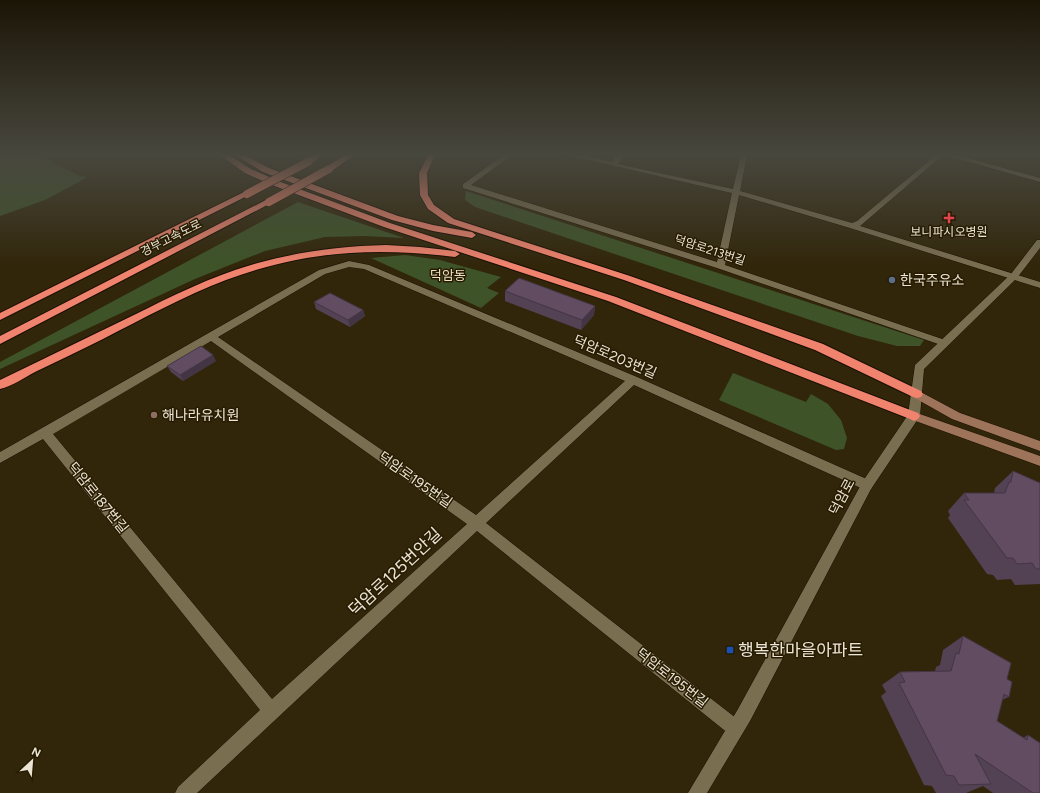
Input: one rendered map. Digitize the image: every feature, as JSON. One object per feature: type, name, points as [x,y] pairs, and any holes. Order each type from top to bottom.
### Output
[{"type":"highway","name":"경부고속도로","points":[[0,317],[251,192]]},
{"type":"highway","name":"경부고속도로","points":[[0,340],[287,192]]},
{"type":"highway","points":[[299,192],[387,225],[612,299],[914,416]]},
{"type":"highway","points":[[326,192],[405,221],[534,247]]},
{"type":"highway","points":[[424,192],[427,202],[437,212],[461,225],[534,247],[819,347],[917,394]]},
{"type":"highway","points":[[0,385],[213,281],[258,265],[278,260],[326,250],[380,247],[440,252],[502,263]]},
{"type":"main road","points":[[917,394],[956,416],[1040,446]]},
{"type":"main road","points":[[914,416],[1040,461]]},
{"type":"street","name":"덕암로213번길","points":[[485,192],[720,266],[944,343]]},
{"type":"street","points":[[720,266],[736,192],[853,226],[1014,276],[1040,286]]},
{"type":"street","points":[[853,226],[860,223],[896,192]]},
{"type":"street","name":"덕암로","points":[[697,793],[744,715],[867,485],[914,416],[918,368],[1014,276],[1040,242]]},
{"type":"street","name":"덕암로203번길","points":[[212,337],[322,272],[349,264],[366,266],[633,380],[867,485]]},
{"type":"street","points":[[0,458],[212,337]]},
{"type":"street","name":"덕암로195번길","points":[[212,337],[476,523],[735,728]]},
{"type":"street","name":"덕암로125번안길","points":[[184,793],[271,711],[633,380]]},
{"type":"street","name":"덕암로187번길","points":[[46,433],[271,711]]},
{"type":"green space","points":[[0,192],[60,192],[45,200],[0,216]]},
{"type":"green space","points":[[466,192],[469,192],[924,340],[920,346],[897,346],[858,336],[475,207],[465,200]]},
{"type":"green space","points":[[298,202],[404,238],[364,236],[325,237],[265,251],[195,279],[0,369],[0,362]]},
{"type":"green space","points":[[405,255],[440,260],[501,277],[487,288],[499,293],[481,308],[371,258]]},
{"type":"green space","points":[[733,373],[806,402],[811,394],[828,404],[841,420],[847,438],[844,449],[836,450],[719,400]]},
{"type":"building","points":[[519,278],[595,306],[582,320],[505,291]]},
{"type":"building","points":[[330,293],[363,310],[348,320],[314,302]]},
{"type":"building","points":[[201,346],[213,355],[180,375],[167,366]]},
{"type":"building","points":[[1013,471],[1040,483],[1040,569],[1036,569],[1032,563],[1017,564],[1013,558],[1007,558],[964,500],[969,500],[964,493],[1005,493],[1009,482],[1011,482]]},
{"type":"building","points":[[963,636],[1011,663],[1007,679],[1012,682],[1009,697],[1004,694],[997,721],[1027,740],[1028,735],[1040,743],[1040,793],[1033,793],[975,754],[991,784],[959,785],[954,776],[946,775],[899,683],[905,682],[900,672],[951,671],[956,653],[959,654]]},
{"type":"place","name":"보니파시오병원","points":[[949,218]]},
{"type":"place","name":"한국주유소","points":[[892,280]]},
{"type":"place","name":"해나라유치원","points":[[154,415]]},
{"type":"place","name":"행복한마을아파트","points":[[730,650]]},
{"type":"district","name":"덕암동","points":[[448,275]]}]
